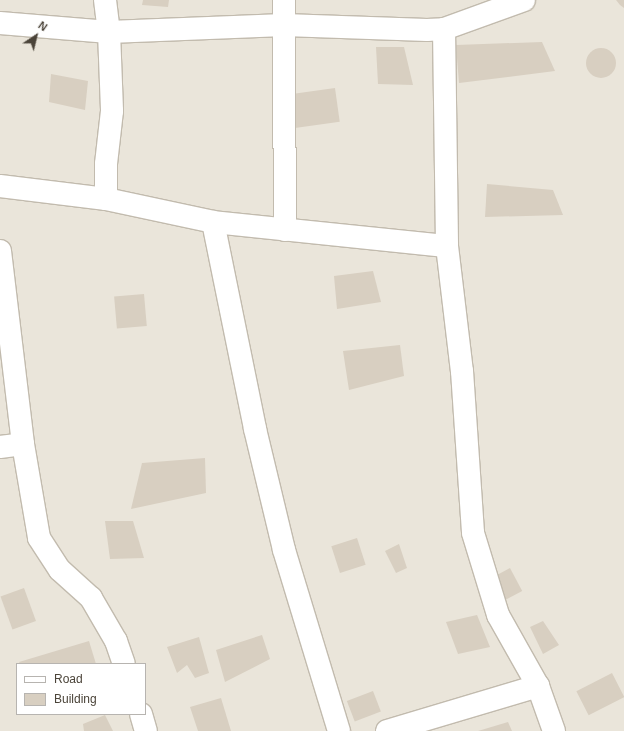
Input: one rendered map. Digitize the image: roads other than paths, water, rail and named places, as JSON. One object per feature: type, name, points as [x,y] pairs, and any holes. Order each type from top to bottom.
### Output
[{"type":"street","points":[[105,0],[109,32],[112,112],[106,164],[106,199]]},
{"type":"street","points":[[284,0],[286,230]]},
{"type":"street","points":[[0,23],[109,32],[284,25],[444,29],[524,0]]},
{"type":"street","points":[[444,29],[447,246],[462,371],[473,532],[498,615],[538,686],[554,731]]},
{"type":"street","points":[[0,186],[106,199],[213,222],[447,246]]},
{"type":"street","points":[[213,222],[254,429],[284,550],[339,731]]},
{"type":"street","points":[[0,251],[5,320],[23,444],[39,538],[60,570],[91,598],[116,641],[124,663]]},
{"type":"street","points":[[0,447],[23,444]]},
{"type":"street","points":[[387,731],[538,686]]},
{"type":"street","points":[[140,715],[146,731]]}]
